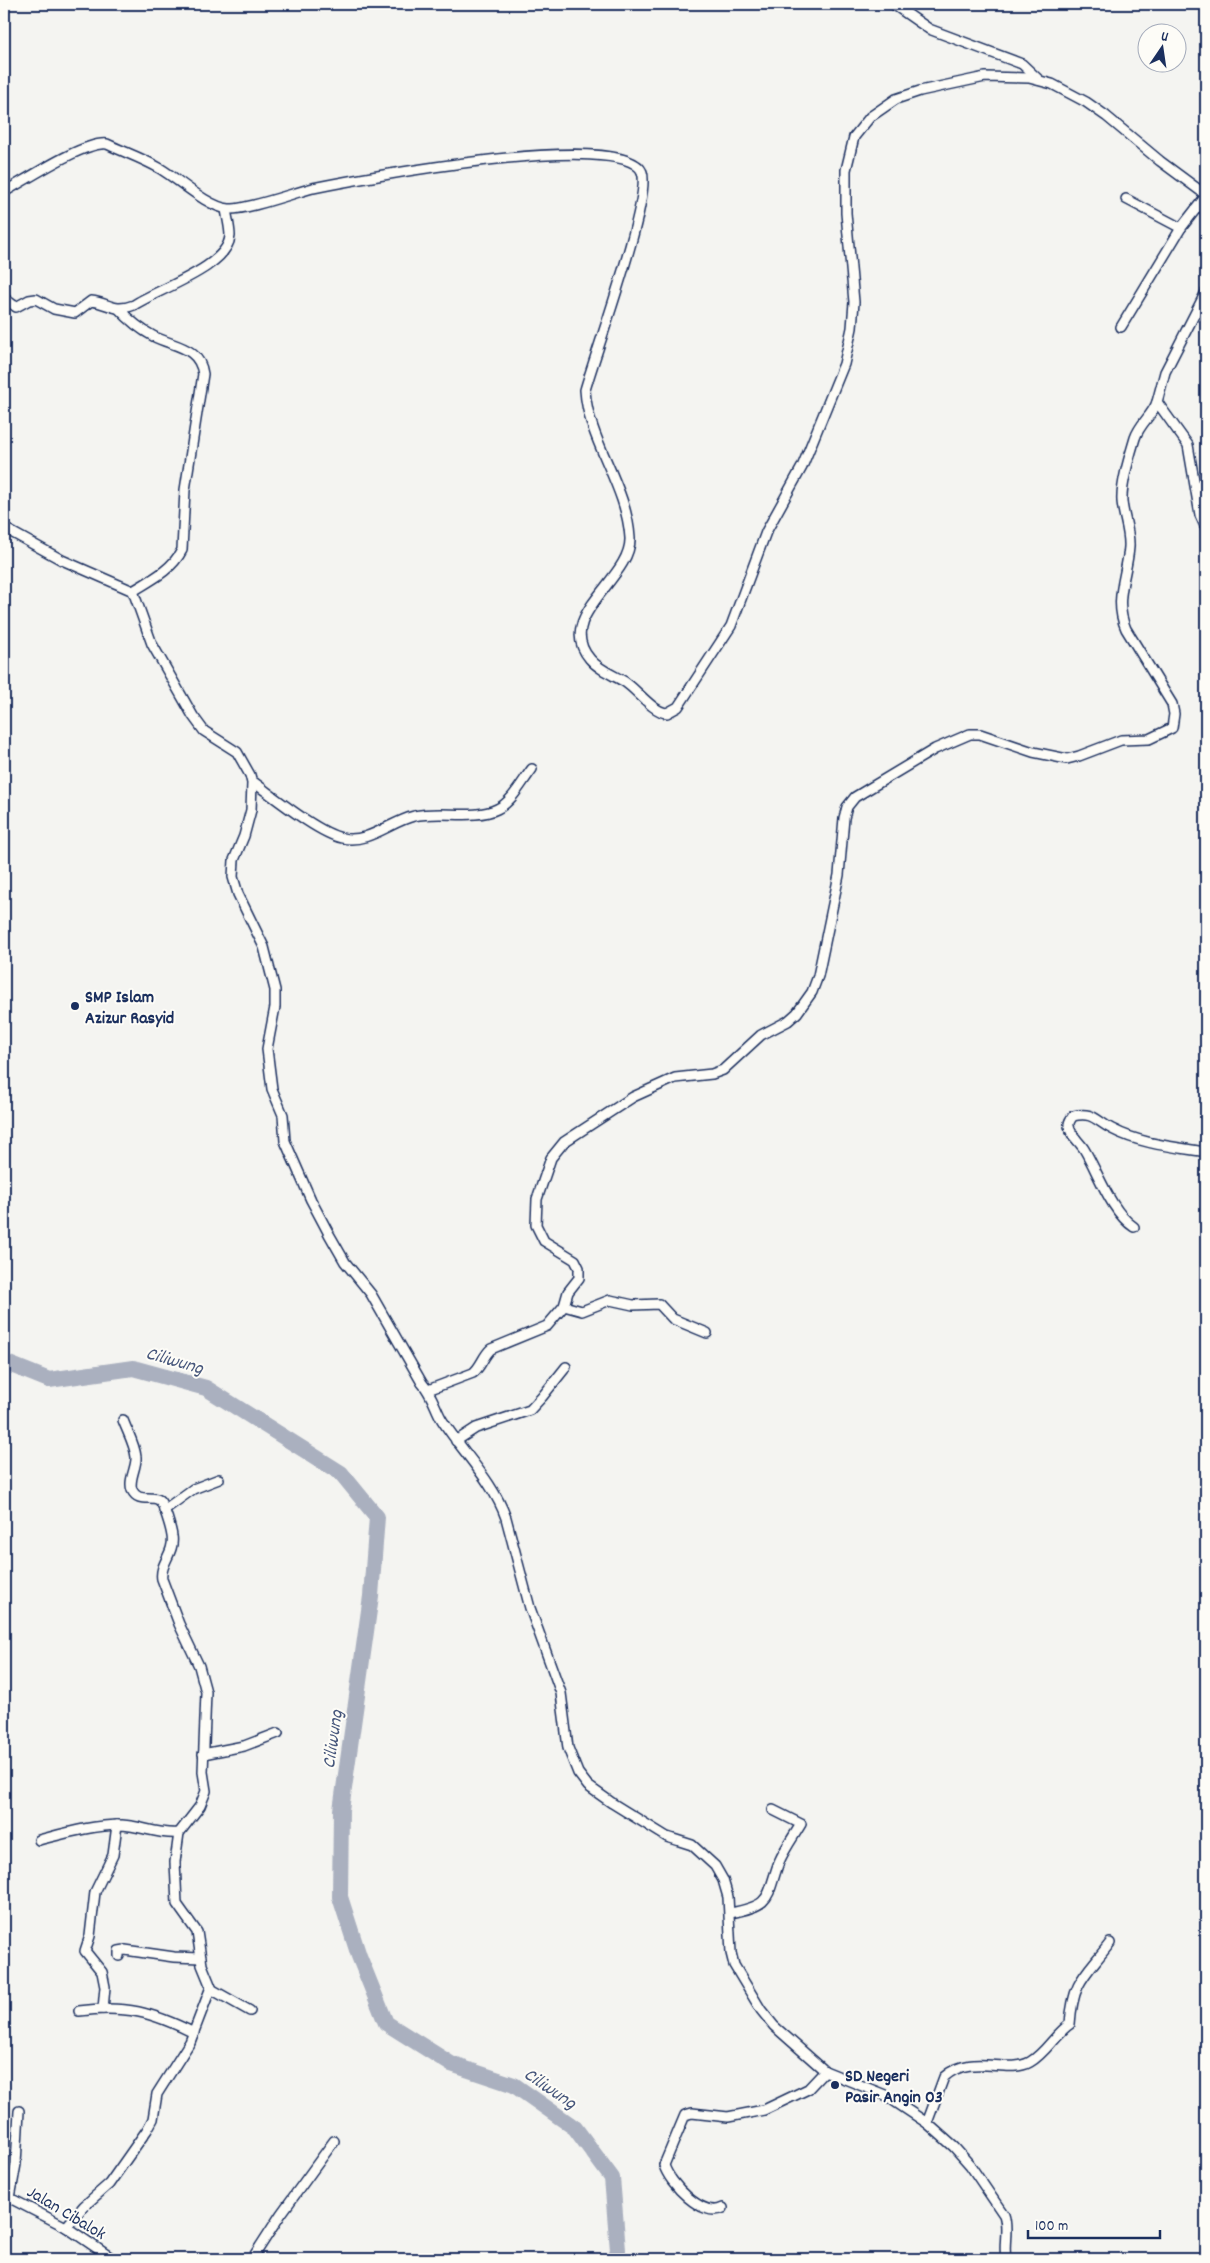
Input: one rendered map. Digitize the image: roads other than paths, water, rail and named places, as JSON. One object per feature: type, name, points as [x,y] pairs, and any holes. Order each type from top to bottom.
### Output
[{"type":"street","points":[[893,4],[929,29],[1022,64],[1038,80],[1052,84],[1076,96],[1106,116],[1160,161],[1206,195],[1181,228],[1121,327]]},
{"type":"street","points":[[4,192],[77,152],[100,143],[159,168],[205,198],[226,208],[236,208],[310,189],[374,176],[511,157],[590,155],[627,159],[637,165],[644,178],[638,218],[584,390],[588,414],[627,519],[630,539],[629,551],[616,575],[598,594],[588,612],[581,637],[585,653],[594,664],[632,686],[658,710],[667,712],[678,707],[730,626],[766,532],[802,467],[842,369],[849,343],[854,302],[845,182],[850,150],[858,130],[878,110],[896,99],[964,80],[985,77],[1028,78],[1052,84]]},
{"type":"street","points":[[1126,199],[1181,228]]},
{"type":"street","points":[[4,298],[18,307],[30,300],[36,299],[50,307],[70,313],[78,313],[91,301],[119,309],[134,305],[181,279],[200,271],[216,260],[225,249],[230,236],[226,208]]},
{"type":"street","points":[[428,1390],[473,1373],[478,1368],[485,1354],[491,1349],[547,1326],[564,1306],[568,1292],[579,1278],[578,1263],[573,1257],[544,1241],[536,1225],[537,1199],[552,1158],[564,1142],[633,1097],[675,1078],[712,1074],[723,1070],[761,1035],[788,1021],[797,1013],[812,992],[817,980],[839,875],[844,818],[847,807],[855,797],[936,749],[970,734],[980,734],[1033,752],[1067,759],[1121,740],[1150,740],[1172,728],[1174,714],[1172,704],[1126,629],[1122,617],[1120,601],[1129,546],[1122,503],[1124,485],[1136,436],[1145,421],[1155,410],[1165,372],[1206,292]]},
{"type":"street","points":[[119,309],[130,321],[147,332],[194,354],[202,365],[203,374],[185,490],[182,550],[179,556],[158,576],[133,591]]},
{"type":"street","points":[[1157,402],[1188,445],[1193,462],[1200,515],[1206,528]]},
{"type":"street","points":[[4,528],[62,560],[133,591],[152,644],[204,731],[239,754],[252,781],[317,826],[337,837],[350,839],[368,836],[413,817],[441,812],[475,814],[493,811],[506,803],[532,770]]},
{"type":"street","points":[[252,781],[249,816],[234,860],[233,877],[238,894],[264,947],[275,993],[274,1011],[267,1049],[273,1092],[283,1115],[286,1141],[314,1207],[345,1262],[371,1294],[384,1321],[428,1390],[435,1408],[456,1441],[488,1482],[504,1513],[530,1608],[561,1693],[568,1748],[578,1773],[588,1786],[617,1806],[667,1837],[688,1843],[715,1866],[723,1880],[730,1913],[732,1960],[752,1996],[778,2030],[825,2071],[885,2095],[927,2123],[954,2147],[970,2165],[1004,2215],[1006,2222],[1003,2247],[1006,2259]]},
{"type":"street","points":[[1134,1227],[1128,1223],[1118,1209],[1083,1147],[1073,1135],[1069,1122],[1073,1116],[1088,1114],[1111,1129],[1128,1136],[1166,1146],[1206,1152]]},
{"type":"street","points":[[564,1306],[582,1311],[610,1300],[633,1305],[659,1304],[673,1319],[707,1333]]},
{"type":"street","points":[[456,1441],[476,1428],[530,1410],[566,1367]]},
{"type":"street","points":[[66,2227],[84,2206],[109,2184],[153,2120],[157,2094],[186,2050],[212,1983],[200,1958],[197,1932],[179,1908],[175,1862],[179,1833],[205,1796],[203,1754],[207,1704],[204,1679],[179,1624],[162,1576],[173,1545],[170,1527],[159,1500],[141,1498],[133,1492],[131,1486],[136,1459],[123,1420]]},
{"type":"street","points":[[164,1510],[193,1489],[219,1479]]},
{"type":"street","points":[[203,1754],[244,1746],[278,1733]]},
{"type":"street","points":[[730,1913],[751,1909],[765,1898],[772,1889],[780,1861],[801,1824],[773,1810]]},
{"type":"street","points":[[38,1840],[96,1826],[116,1825],[132,1826],[160,1833],[179,1833]]},
{"type":"street","points":[[103,2008],[105,1987],[102,1972],[85,1951],[85,1946],[90,1936],[95,1892],[113,1855],[116,1825]]},
{"type":"street","points":[[927,2123],[944,2077],[949,2072],[974,2064],[1015,2066],[1030,2063],[1060,2031],[1070,2024],[1075,1994],[1080,1979],[1110,1943]]},
{"type":"street","points":[[119,1956],[119,1951],[125,1950],[174,1957],[200,1958]]},
{"type":"street","points":[[211,1989],[250,2011]]},
{"type":"street","points":[[79,2011],[103,2008],[126,2009],[152,2015],[194,2033]]},
{"type":"street","points":[[723,2208],[710,2211],[702,2208],[683,2192],[666,2172],[664,2165],[685,2115],[692,2113],[728,2117],[764,2110],[808,2089],[825,2071]]},
{"type":"street","points":[[7,2196],[16,2164],[19,2111]]},
{"type":"street","points":[[252,2259],[281,2214],[334,2141]]},
{"type":"street","name":"Jalan Cibalok","points":[[7,2196],[66,2227],[113,2259]]},
{"type":"waterway","name":"Ciliwung","points":[[4,1362],[49,1380],[133,1368],[206,1388],[341,1473],[377,1517],[371,1596],[341,1810],[340,1897],[359,1956],[386,2023],[451,2064],[514,2085],[575,2128],[612,2178],[618,2250],[615,2259]]},
{"type":"place","name":"SMP Islam Azizur Rasyid","points":[[75,1006]]},
{"type":"place","name":"SD Negeri Pasir Angin 03","points":[[835,2085]]}]
